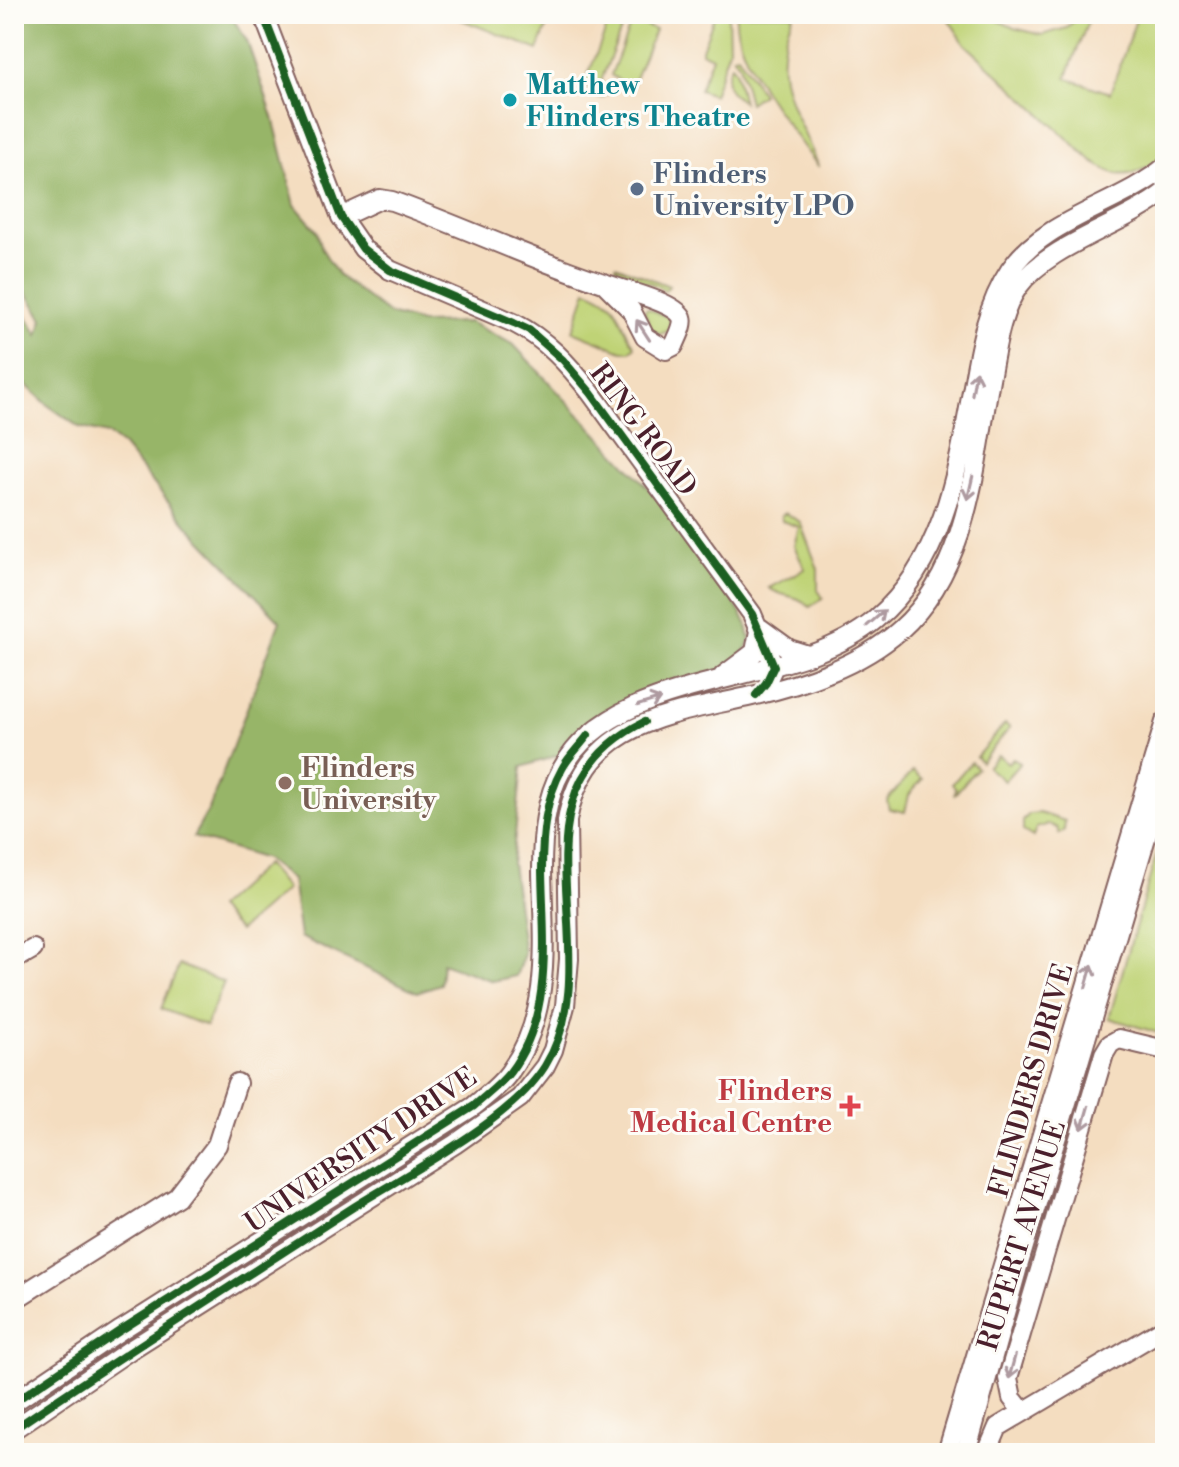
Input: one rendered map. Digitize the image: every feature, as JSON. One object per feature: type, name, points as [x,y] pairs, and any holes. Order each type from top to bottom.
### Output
[{"type":"street","name":"RING ROAD","points":[[263,14],[341,217],[354,238],[376,261],[410,281],[529,330],[563,360],[613,423],[760,628],[774,666]]},
{"type":"street","name":"UNIVERSITY DRIVE","points":[[14,1402],[121,1330],[462,1114],[510,1072],[524,1049],[540,1006],[543,979],[542,839],[549,803],[562,768],[588,735],[624,711],[808,655],[851,637],[877,619],[907,586],[935,539],[951,493],[990,309],[1012,267],[1028,250],[1056,230],[1148,180],[1165,167]]},
{"type":"street","name":"UNIVERSITY DRIVE","points":[[14,1429],[130,1350],[455,1144],[520,1098],[545,1066],[553,1050],[565,1006],[569,959],[567,821],[570,803],[584,772],[612,741],[644,722],[756,695],[826,673],[872,650],[914,618],[947,570],[971,484],[998,336],[1017,289],[1028,275],[1046,261],[1117,223],[1165,192]]},
{"type":"street","points":[[1117,223],[1116,208],[1121,194]]},
{"type":"street","points":[[341,217],[380,199],[392,201],[604,283]]},
{"type":"street","points":[[716,682],[755,652],[760,628],[789,649],[808,655]]},
{"type":"street","points":[[756,695],[774,666],[782,672],[799,675],[872,650]]},
{"type":"street","name":"FLINDERS DRIVE","points":[[1067,1079],[1165,722]]},
{"type":"street","name":"FLINDERS DRIVE","points":[[947,1453],[1165,774]]},
{"type":"street","points":[[14,960],[33,949]]},
{"type":"street","name":"RUPERT AVENUE","points":[[1023,1412],[1012,1398],[1008,1378],[1104,1054],[1114,1040],[1126,1039],[1165,1050]]},
{"type":"street","points":[[14,1300],[177,1197],[217,1145],[237,1083]]},
{"type":"street","name":"FLINDERS DRIVE","points":[[966,1453],[1003,1321],[1007,1259]]},
{"type":"street","points":[[1003,1321],[1025,1322]]},
{"type":"street","points":[[973,1431],[998,1427],[1165,1328]]},
{"type":"street","points":[[987,1453],[998,1427]]},
{"type":"green space","points":[[14,14],[230,14],[247,41],[273,117],[295,205],[317,231],[322,249],[338,275],[389,314],[421,323],[469,322],[513,344],[701,544],[747,625],[748,647],[716,682],[638,705],[577,749],[522,767],[512,864],[524,954],[516,976],[493,981],[442,963],[440,984],[417,992],[300,937],[292,880],[265,859],[193,837],[209,809],[280,621],[189,527],[123,446],[107,434],[79,427],[49,406],[14,374],[19,354],[14,358],[14,296],[38,335],[43,319],[14,273]]},
{"type":"green space","points":[[453,14],[552,14],[538,50]]},
{"type":"green space","points":[[612,14],[625,20],[601,81],[608,94],[602,98],[595,96],[588,86],[591,94],[585,83]]},
{"type":"green space","points":[[715,14],[728,14],[729,49],[713,95],[699,90],[712,57],[701,52]]},
{"type":"green space","points":[[736,14],[794,14],[786,35],[783,74],[787,92],[819,167],[780,115],[754,72],[737,32]]},
{"type":"green space","points":[[945,14],[985,14],[1014,28],[1042,35],[1067,28],[1080,14],[1091,14],[1066,78],[1110,93],[1138,14],[1165,14],[1165,152],[1137,172],[1124,174],[1107,171],[1093,162],[965,44]]},
{"type":"green space","points":[[632,20],[655,30],[631,88],[611,75]]},
{"type":"green space","points":[[738,55],[762,94],[749,103],[739,64],[733,56]]},
{"type":"green space","points":[[731,65],[743,102],[733,95],[728,86]]},
{"type":"green space","points":[[616,265],[669,286],[665,291],[616,272]]},
{"type":"green space","points":[[587,290],[614,307],[635,346],[630,351],[622,351],[573,331]]},
{"type":"green space","points":[[647,308],[668,317],[669,331],[660,334],[652,330],[644,311]]},
{"type":"green space","points":[[785,513],[800,522],[818,569],[818,590],[823,598],[810,607],[769,588],[805,569],[794,546],[799,527],[782,521],[781,516]]},
{"type":"green space","points":[[1005,724],[1010,728],[981,762],[976,757]]},
{"type":"green space","points":[[998,755],[1008,763],[1013,758],[1020,763],[1004,781],[987,767]]},
{"type":"green space","points":[[971,762],[977,768],[954,795],[956,788],[952,784]]},
{"type":"green space","points":[[913,771],[922,779],[909,795],[905,812],[889,809],[887,800]]},
{"type":"green space","points":[[1039,813],[1065,821],[1064,831],[1059,834],[1057,828],[1049,824],[1036,828],[1033,837],[1023,831],[1023,821],[1029,814]]},
{"type":"green space","points":[[1165,825],[1165,1035],[1109,1018]]},
{"type":"green space","points":[[266,864],[287,889],[239,931],[217,908]]},
{"type":"green space","points":[[179,965],[224,982],[206,1026],[161,1009]]},
{"type":"cycle path","points":[[263,14],[341,217],[363,249],[390,270],[529,330],[563,360],[591,393],[752,614],[774,666],[756,695]]},
{"type":"cycle path","points":[[14,1429],[352,1208],[457,1144],[484,1126],[529,1087],[545,1066],[563,1022],[569,975],[567,833],[576,791],[600,753],[644,722]]},
{"type":"cycle path","points":[[14,1402],[121,1330],[474,1106],[506,1077],[524,1049],[540,1001],[544,949],[542,857],[548,805],[565,765],[588,735]]},
{"type":"place","name":"Matthew Flinders Theatre","points":[[510,100]]},
{"type":"place","name":"Flinders University LPO","points":[[637,189]]},
{"type":"place","name":"Flinders University","points":[[285,783]]},
{"type":"place","name":"Flinders Medical Centre","points":[[850,1106]]}]
